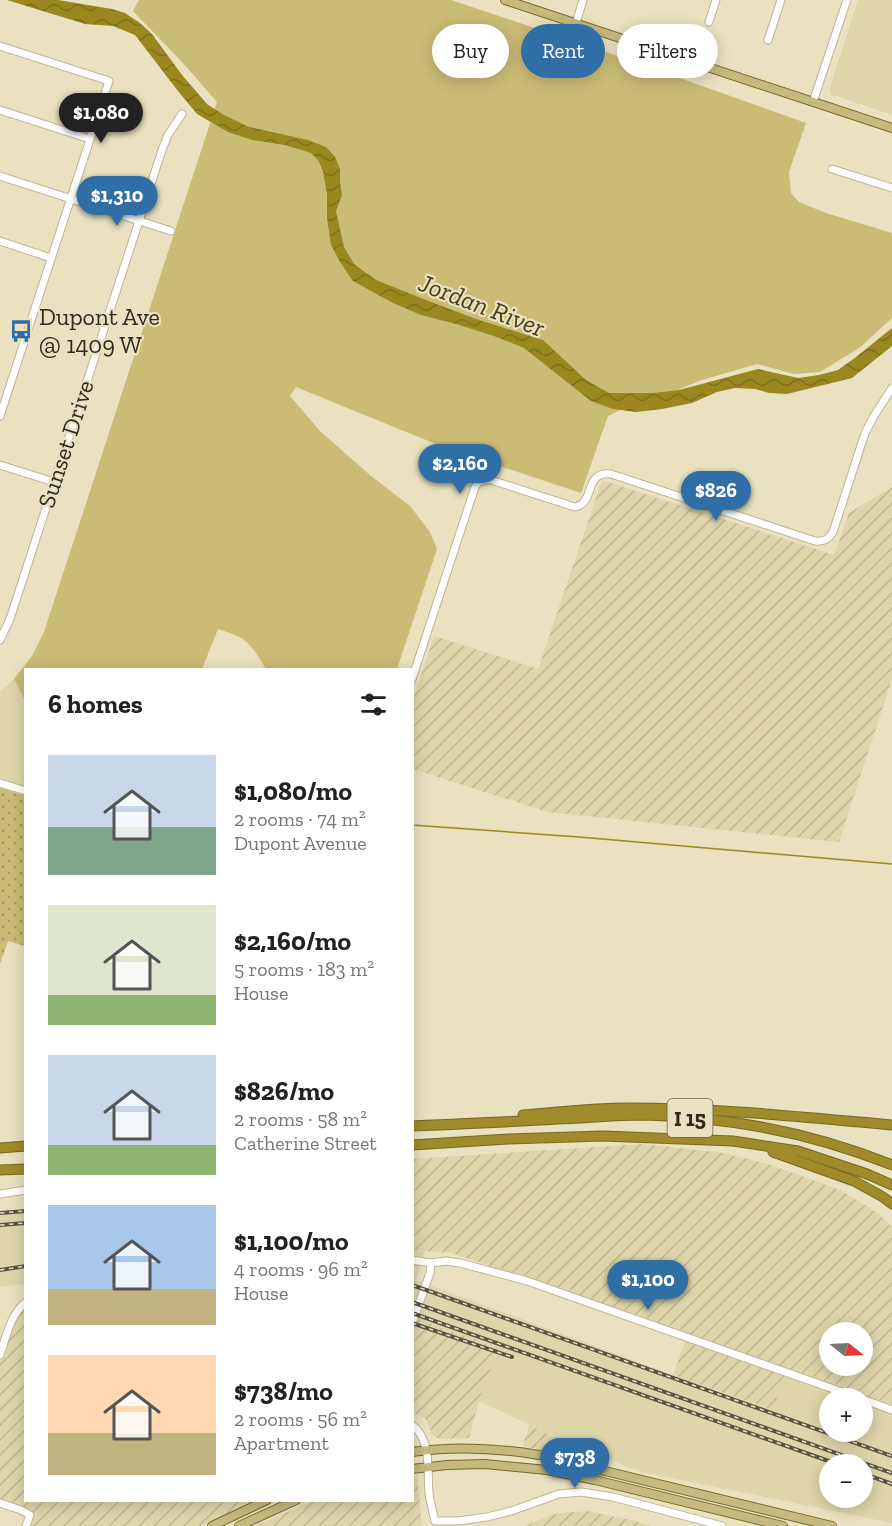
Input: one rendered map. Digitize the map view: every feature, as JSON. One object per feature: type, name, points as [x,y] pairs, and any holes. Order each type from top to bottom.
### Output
[{"type":"highway","points":[[482,1123],[515,1116],[625,1108],[729,1112],[892,1125]]},
{"type":"highway","name":"I 15","points":[[414,1126],[644,1115],[723,1121],[810,1137],[892,1165]]},
{"type":"highway","name":"I 15","points":[[414,1145],[603,1136],[733,1141],[798,1151],[867,1174],[892,1185]]},
{"type":"highway","points":[[733,1141],[782,1155],[854,1181],[884,1197],[892,1204]]},
{"type":"highway","points":[[0,1148],[24,1146]]},
{"type":"highway","points":[[0,1170],[24,1169]]},
{"type":"main road","points":[[506,0],[892,128]]},
{"type":"main road","points":[[414,1452],[460,1448],[539,1455],[832,1526]]},
{"type":"main road","points":[[414,1469],[485,1464],[547,1470],[783,1526]]},
{"type":"main road","points":[[212,1526],[263,1502]]},
{"type":"main road","points":[[239,1526],[292,1502]]},
{"type":"street","points":[[576,23],[583,0]]},
{"type":"street","points":[[709,21],[716,0]]},
{"type":"street","points":[[768,40],[781,0]]},
{"type":"street","points":[[813,102],[847,0]]},
{"type":"street","points":[[0,46],[109,81],[0,416]]},
{"type":"street","points":[[0,110],[90,139]]},
{"type":"street","name":"Sunset Drive","points":[[0,640],[10,619],[165,143],[182,114]]},
{"type":"street","points":[[832,169],[892,188]]},
{"type":"street","points":[[0,176],[171,231]]},
{"type":"street","points":[[0,241],[51,258]]},
{"type":"street","points":[[414,674],[475,487],[482,480],[491,480],[579,507],[585,501],[597,477],[601,474],[610,474],[815,541],[824,541],[830,538],[833,532],[868,425],[892,388]]},
{"type":"street","points":[[0,465],[54,482]]},
{"type":"street","points":[[0,783],[24,790]]},
{"type":"street","points":[[0,1194],[24,1190]]},
{"type":"street","points":[[414,1260],[460,1263],[527,1281],[830,1388]]},
{"type":"street","points":[[414,1307],[431,1263]]},
{"type":"street","points":[[414,1317],[430,1273],[431,1263]]},
{"type":"street","points":[[0,1355],[13,1317],[24,1304]]},
{"type":"street","points":[[873,1403],[892,1410]]},
{"type":"street","points":[[414,1426],[418,1429],[426,1450],[429,1494],[435,1521],[487,1517],[559,1494],[581,1492],[614,1497],[722,1526]]},
{"type":"street","points":[[0,1503],[30,1515],[26,1526]]},
{"type":"shaded area","points":[[139,0],[451,0],[523,24],[521,24],[521,78],[605,78],[605,52],[617,56],[617,78],[679,78],[806,123],[789,172],[791,193],[799,202],[826,213],[892,233],[892,318],[859,348],[820,372],[794,374],[757,364],[702,380],[675,391],[646,397],[608,416],[581,493],[448,449],[296,387],[290,396],[320,431],[371,476],[410,506],[430,532],[437,549],[397,668],[265,668],[247,643],[236,635],[218,629],[202,668],[24,668],[24,699],[14,679],[32,656],[44,632],[217,102],[133,11]]},
{"type":"shaded area","points":[[858,0],[892,0],[892,115],[832,95],[830,92]]},
{"type":"shaded area","points":[[602,480],[834,555],[849,513],[892,487],[892,679],[839,842],[547,812],[414,769],[414,696],[434,636],[538,669]]},
{"type":"shaded area","points":[[14,679],[24,699],[24,787],[0,779],[0,692]]},
{"type":"shaded area","points":[[0,788],[24,795],[24,946],[8,941],[0,964]]},
{"type":"shaded area","points":[[643,1144],[724,1153],[768,1164],[840,1190],[878,1213],[892,1227],[892,1404],[873,1397],[873,1388],[845,1388],[787,1368],[773,1410],[673,1375],[688,1333],[452,1253],[414,1250],[414,1159]]},
{"type":"shaded area","points":[[24,1210],[24,1284],[0,1287],[0,1215]]},
{"type":"shaded area","points":[[414,1250],[425,1251],[416,1280],[772,1410],[787,1368],[845,1388],[819,1388],[819,1442],[873,1442],[873,1397],[892,1404],[892,1523],[641,1472],[575,1446],[479,1401],[498,1348],[414,1317]]},
{"type":"shaded area","points":[[24,1309],[24,1502],[251,1502],[201,1526],[28,1526],[33,1511],[0,1500],[0,1362],[14,1319]]},
{"type":"shaded area","points":[[414,1317],[498,1348],[479,1401],[469,1438],[440,1439],[433,1436],[425,1418],[414,1414]]},
{"type":"shaded area","points":[[529,1425],[575,1446],[570,1456],[523,1446]]},
{"type":"shaded area","points":[[417,1476],[422,1526],[255,1526],[310,1502],[414,1502],[414,1477]]},
{"type":"shaded area","points":[[587,1511],[651,1526],[525,1526],[552,1514]]},
{"type":"water","points":[[7,0],[58,0],[125,13],[152,34],[207,104],[249,127],[308,140],[326,147],[335,157],[340,169],[342,195],[336,211],[344,247],[354,264],[376,280],[476,319],[543,340],[586,380],[609,393],[654,393],[679,390],[758,369],[798,378],[819,375],[838,370],[892,328],[892,346],[852,378],[787,394],[735,388],[717,392],[692,403],[636,412],[613,409],[591,401],[524,348],[494,336],[421,315],[353,281],[331,245],[323,171],[318,160],[311,153],[285,145],[252,140],[228,132],[197,114],[135,35],[113,26],[85,24]]},
{"type":"waterway","points":[[414,825],[892,864]]},
{"type":"railway","points":[[0,1213],[24,1211]]},
{"type":"railway","points":[[0,1225],[24,1223]]},
{"type":"railway","points":[[0,1270],[24,1266]]},
{"type":"railway","points":[[414,1286],[892,1456]]},
{"type":"railway","points":[[414,1303],[892,1473]]},
{"type":"railway","points":[[414,1314],[819,1458]]},
{"type":"railway","points":[[414,1324],[512,1357]]},
{"type":"railway","points":[[873,1477],[892,1484]]},
{"type":"place","name":"Dupont Ave @ 1409 W","points":[[21,331]]},
{"type":"water label","name":"Jordan River","points":[[482,305]]}]
